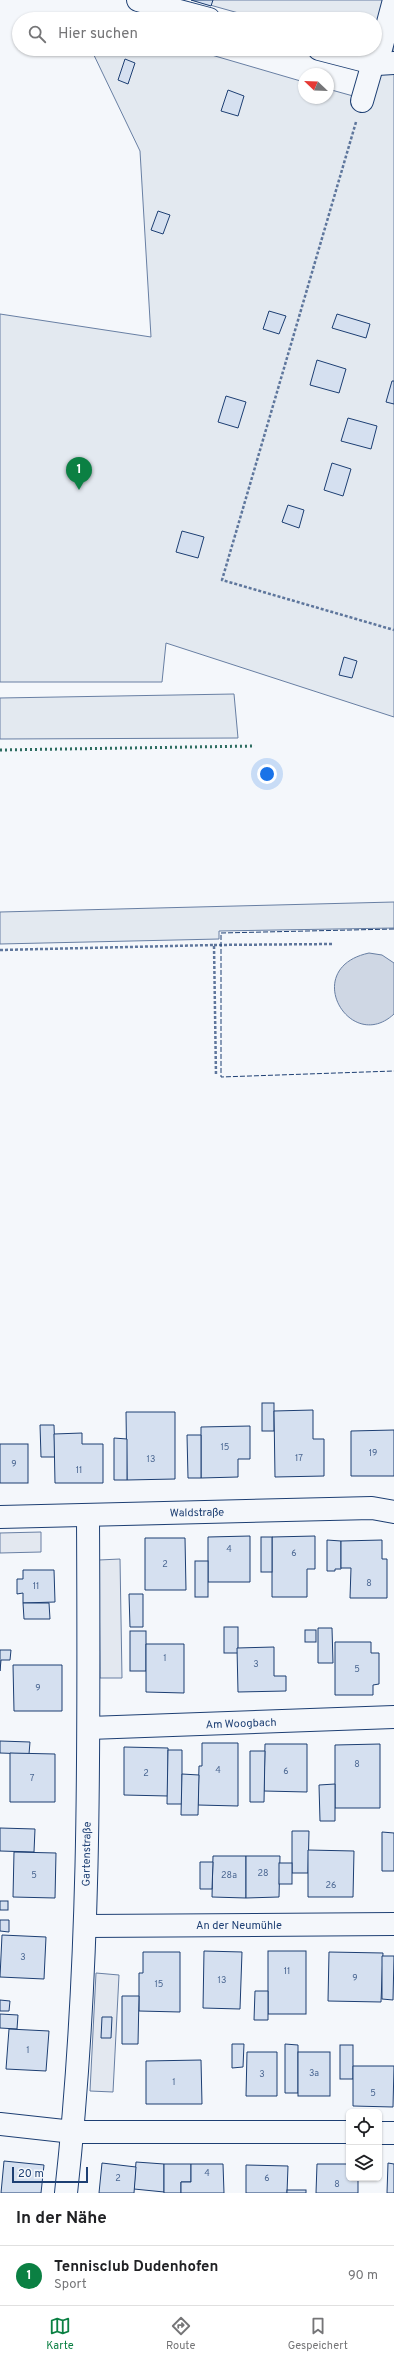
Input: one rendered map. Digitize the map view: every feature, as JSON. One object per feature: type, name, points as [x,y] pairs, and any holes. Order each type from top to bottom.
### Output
[{"type":"street","points":[[138,0],[182,12]]},
{"type":"street","points":[[362,101],[381,63],[394,0]]},
{"type":"street","points":[[350,56],[381,63]]},
{"type":"street","name":"Waldstraße","points":[[0,1517],[372,1508],[394,1512]]},
{"type":"street","name":"Gartenstraße","points":[[66,2193],[73,2132],[85,1926],[89,1728],[88,1515]]},
{"type":"street","name":"Am Woogbach","points":[[89,1728],[394,1718]]},
{"type":"street","name":"An der Neumühle","points":[[85,1926],[394,1924]]},
{"type":"street","points":[[0,2124],[73,2132],[346,2132]]},
{"type":"street","points":[[382,2132],[394,2133]]},
{"type":"path","points":[[362,101],[222,580],[394,630]]},
{"type":"path","points":[[0,950],[333,944]]},
{"type":"path","points":[[214,945],[216,1076]]},
{"type":"shaded area","points":[[192,0],[387,0],[382,17],[382,12],[235,12]]},
{"type":"shaded area","points":[[394,15],[394,717],[166,643],[162,682],[0,682],[0,314],[151,337],[140,151],[94,56],[215,56],[298,80],[298,104],[334,104],[334,91],[371,101]]},
{"type":"shaded area","points":[[234,694],[238,738],[0,739],[0,698]]},
{"type":"shaded area","points":[[394,902],[394,928],[219,931],[219,939],[0,944],[0,912]]},
{"type":"shaded area","points":[[369,953],[382,955],[394,963],[394,1014],[377,1024],[362,1024],[348,1017],[339,1004],[335,990],[337,975],[348,962]]},
{"type":"shaded area","points":[[41,1532],[41,1552],[0,1553],[0,1533]]},
{"type":"shaded area","points":[[120,1559],[122,1678],[100,1678],[99,1560]]},
{"type":"shaded area","points":[[96,1973],[119,1975],[113,2092],[90,2091]]},
{"type":"building","points":[[191,0],[213,0],[211,6]]},
{"type":"building","points":[[125,59],[135,63],[128,84],[118,80]]},
{"type":"building","points":[[228,90],[244,96],[238,116],[221,111]]},
{"type":"building","points":[[158,211],[170,215],[163,234],[151,230]]},
{"type":"building","points":[[269,311],[286,316],[279,334],[263,329]]},
{"type":"building","points":[[337,314],[370,324],[366,338],[332,328]]},
{"type":"building","points":[[317,360],[346,369],[339,393],[310,385]]},
{"type":"building","points":[[392,381],[394,381],[394,404],[386,402]]},
{"type":"building","points":[[226,396],[246,402],[238,428],[218,422]]},
{"type":"building","points":[[348,418],[377,426],[371,449],[341,441]]},
{"type":"building","points":[[332,463],[351,469],[343,496],[324,490]]},
{"type":"building","points":[[288,505],[304,510],[299,528],[282,522]]},
{"type":"building","points":[[182,531],[204,537],[198,558],[176,552]]},
{"type":"building","points":[[344,657],[357,661],[352,678],[339,675]]},
{"type":"building","points":[[262,1403],[274,1403],[274,1431],[262,1431]]},
{"type":"building","points":[[313,1410],[313,1439],[324,1439],[324,1476],[275,1477],[274,1411]]},
{"type":"building","points":[[126,1412],[175,1412],[175,1479],[127,1480]]},
{"type":"building","points":[[40,1425],[54,1425],[55,1457],[41,1457]]},
{"type":"building","points":[[250,1426],[250,1459],[238,1459],[238,1477],[201,1478],[201,1427]]},
{"type":"building","points":[[394,1430],[394,1476],[351,1476],[351,1431]]},
{"type":"building","points":[[82,1433],[82,1444],[103,1444],[103,1483],[55,1483],[54,1434]]},
{"type":"building","points":[[187,1435],[201,1435],[201,1478],[188,1478]]},
{"type":"building","points":[[114,1438],[127,1439],[127,1480],[114,1480]]},
{"type":"building","points":[[0,1444],[28,1444],[28,1483],[0,1483]]},
{"type":"building","points":[[250,1536],[250,1582],[208,1582],[208,1537]]},
{"type":"building","points":[[315,1536],[315,1569],[307,1569],[307,1597],[272,1597],[272,1537]]},
{"type":"building","points":[[261,1537],[272,1537],[272,1572],[261,1572]]},
{"type":"building","points":[[145,1538],[185,1538],[186,1590],[145,1590]]},
{"type":"building","points":[[327,1540],[341,1541],[341,1569],[327,1571]]},
{"type":"building","points":[[382,1540],[382,1559],[387,1559],[387,1598],[350,1598],[351,1568],[341,1568],[341,1541]]},
{"type":"building","points":[[195,1561],[208,1561],[208,1597],[195,1597]]},
{"type":"building","points":[[23,1570],[54,1570],[55,1602],[23,1603],[23,1593],[17,1594],[17,1579],[23,1579]]},
{"type":"building","points":[[129,1594],[143,1594],[143,1627],[130,1627]]},
{"type":"building","points":[[23,1603],[49,1603],[50,1619],[24,1619]]},
{"type":"building","points":[[224,1627],[238,1627],[238,1653],[224,1653]]},
{"type":"building","points":[[318,1628],[332,1628],[333,1663],[318,1663]]},
{"type":"building","points":[[305,1630],[316,1630],[316,1642],[305,1642]]},
{"type":"building","points":[[130,1631],[146,1631],[146,1671],[130,1671]]},
{"type":"building","points":[[335,1642],[371,1642],[371,1653],[379,1653],[379,1684],[373,1685],[373,1695],[335,1695]]},
{"type":"building","points":[[146,1644],[184,1644],[184,1693],[146,1692]]},
{"type":"building","points":[[274,1647],[274,1676],[286,1676],[286,1691],[238,1692],[237,1648]]},
{"type":"building","points":[[0,1650],[11,1650],[10,1660],[1,1660],[0,1671]]},
{"type":"building","points":[[13,1665],[62,1665],[62,1711],[14,1711]]},
{"type":"building","points":[[0,1741],[30,1742],[29,1754],[0,1753]]},
{"type":"building","points":[[202,1743],[238,1743],[238,1806],[198,1805],[199,1766],[202,1766]]},
{"type":"building","points":[[265,1744],[307,1744],[307,1792],[264,1791]]},
{"type":"building","points":[[380,1744],[380,1808],[335,1808],[335,1745]]},
{"type":"building","points":[[124,1747],[168,1748],[168,1796],[124,1795]]},
{"type":"building","points":[[168,1750],[182,1750],[182,1804],[167,1804]]},
{"type":"building","points":[[250,1751],[265,1751],[264,1802],[250,1802]]},
{"type":"building","points":[[10,1753],[55,1754],[55,1802],[10,1802]]},
{"type":"building","points":[[182,1774],[199,1775],[198,1815],[181,1815]]},
{"type":"building","points":[[335,1784],[335,1821],[320,1821],[319,1785]]},
{"type":"building","points":[[0,1828],[35,1829],[34,1852],[0,1851]]},
{"type":"building","points":[[292,1831],[309,1831],[308,1873],[292,1873]]},
{"type":"building","points":[[382,1832],[394,1833],[394,1871],[382,1871]]},
{"type":"building","points":[[308,1850],[354,1851],[353,1897],[308,1897]]},
{"type":"building","points":[[14,1852],[56,1853],[55,1898],[13,1897]]},
{"type":"building","points":[[213,1856],[246,1856],[246,1898],[212,1897]]},
{"type":"building","points":[[246,1856],[280,1856],[279,1897],[246,1898]]},
{"type":"building","points":[[200,1862],[213,1862],[212,1889],[200,1889]]},
{"type":"building","points":[[279,1863],[292,1863],[292,1884],[279,1884]]},
{"type":"building","points":[[0,1901],[8,1901],[8,1910],[0,1910]]},
{"type":"building","points":[[0,1920],[9,1920],[9,1932],[0,1931]]},
{"type":"building","points":[[2,1935],[46,1937],[44,1979],[0,1977]]},
{"type":"building","points":[[204,1951],[242,1952],[240,2009],[203,2008]]},
{"type":"building","points":[[268,1951],[306,1951],[306,2014],[268,2014]]},
{"type":"building","points":[[143,1952],[180,1952],[180,2012],[139,2011],[139,1973],[143,1973]]},
{"type":"building","points":[[329,1952],[383,1953],[381,2002],[328,2001]]},
{"type":"building","points":[[382,1956],[394,1956],[393,2000],[382,1999]]},
{"type":"building","points":[[255,1991],[268,1991],[268,2020],[254,2020]]},
{"type":"building","points":[[122,1996],[139,1996],[138,2044],[122,2044]]},
{"type":"building","points":[[0,2000],[10,2001],[9,2011],[0,2011]]},
{"type":"building","points":[[0,2014],[18,2015],[17,2029],[0,2028]]},
{"type":"building","points":[[102,2017],[112,2017],[111,2038],[101,2038]]},
{"type":"building","points":[[9,2029],[49,2031],[46,2071],[6,2069]]},
{"type":"building","points":[[232,2044],[244,2044],[243,2067],[232,2068]]},
{"type":"building","points":[[285,2044],[298,2045],[298,2093],[285,2093]]},
{"type":"building","points":[[340,2045],[353,2045],[353,2079],[340,2079]]},
{"type":"building","points":[[247,2052],[277,2052],[277,2096],[246,2096]]},
{"type":"building","points":[[298,2052],[330,2052],[330,2096],[298,2096]]},
{"type":"building","points":[[201,2060],[202,2104],[146,2104],[146,2061]]},
{"type":"building","points":[[353,2066],[394,2066],[393,2107],[353,2106]]},
{"type":"building","points":[[4,2161],[44,2165],[41,2193],[1,2193]]},
{"type":"building","points":[[136,2162],[164,2164],[164,2192],[134,2189]]},
{"type":"building","points":[[102,2163],[136,2167],[134,2193],[99,2193]]},
{"type":"building","points":[[388,2163],[394,2164],[394,2193],[387,2193]]},
{"type":"building","points":[[164,2164],[191,2164],[191,2182],[181,2182],[181,2193],[164,2193]]},
{"type":"building","points":[[191,2164],[223,2164],[224,2193],[181,2193],[181,2182],[191,2182]]},
{"type":"building","points":[[317,2164],[346,2164],[346,2181],[358,2181],[358,2193],[316,2193]]},
{"type":"building","points":[[246,2165],[288,2166],[287,2193],[246,2193]]},
{"type":"building","points":[[287,2190],[306,2190],[306,2193],[287,2193]]},
{"type":"hedge","points":[[0,750],[255,746]]},
{"type":"fence","points":[[394,929],[221,933],[221,1077],[394,1071]]},
{"type":"place","name":"Tennisclub Dudenhofen","points":[[79,490]]}]
